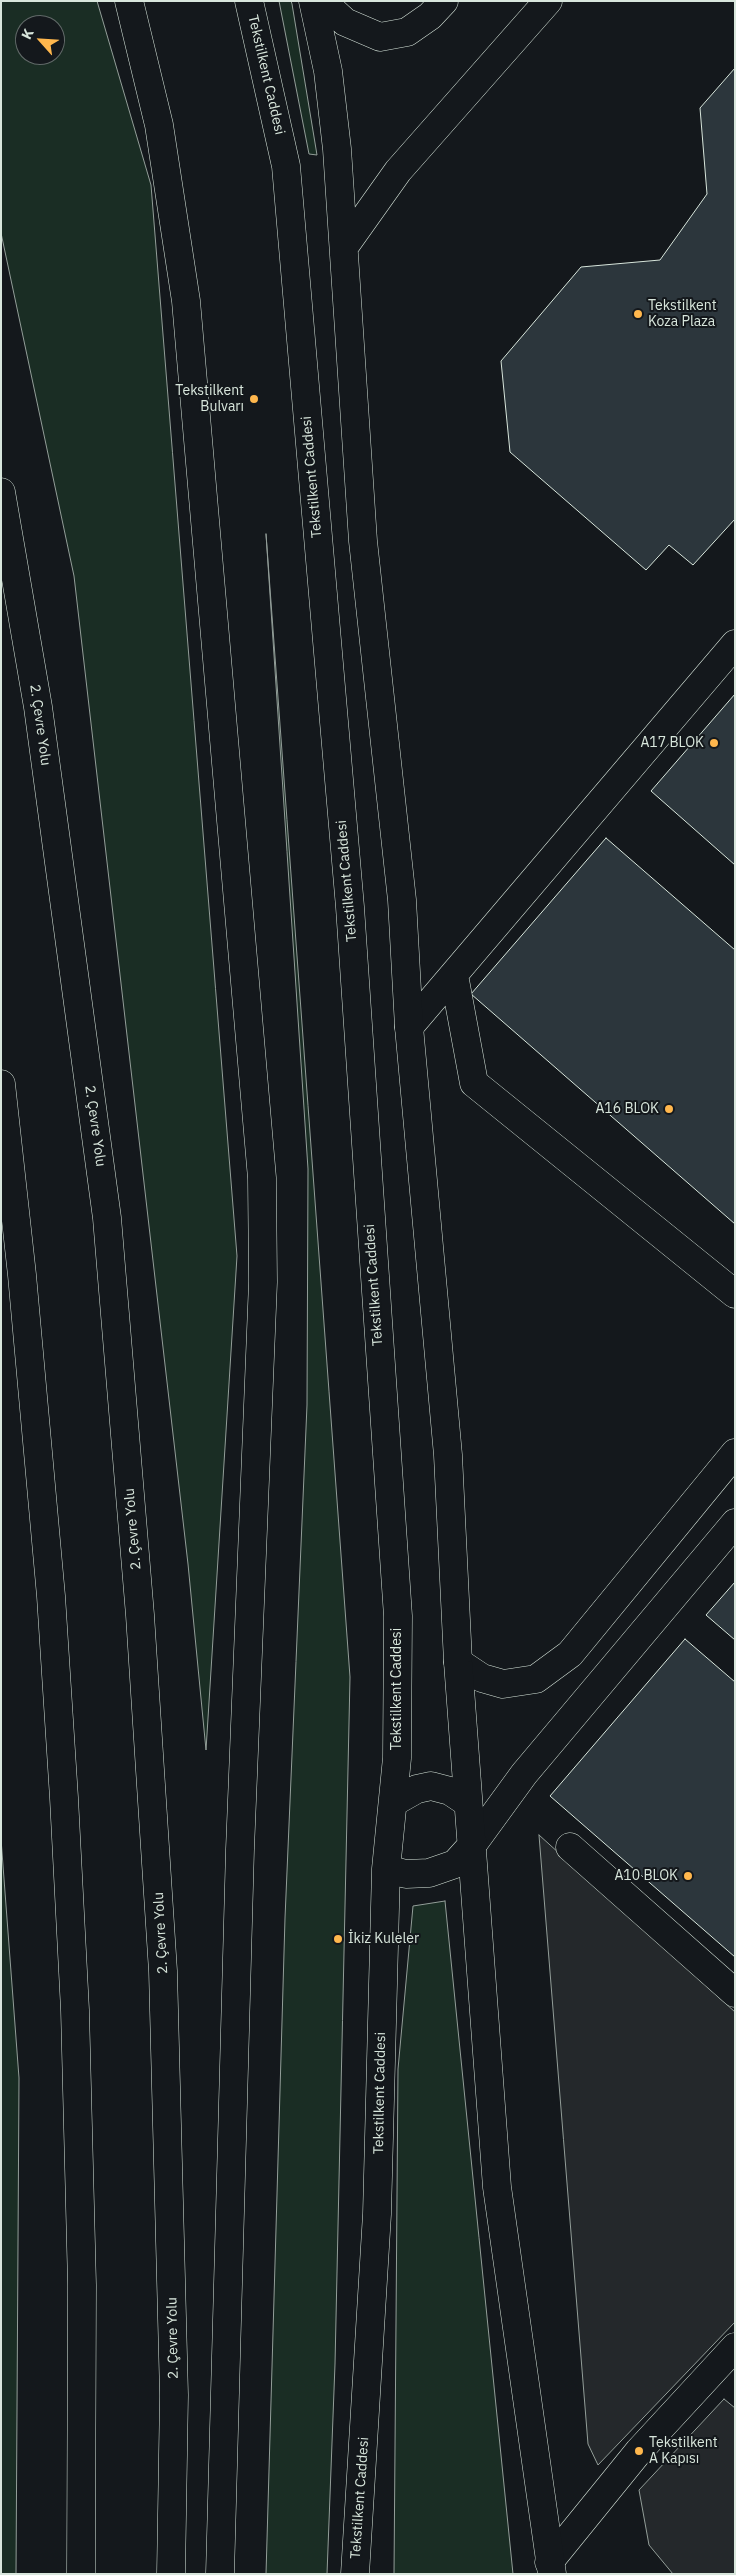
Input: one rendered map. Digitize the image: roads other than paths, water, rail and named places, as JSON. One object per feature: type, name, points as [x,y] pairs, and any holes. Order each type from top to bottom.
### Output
[{"type":"main road","points":[[129,1],[159,125],[186,301],[262,1178],[262,1282],[240,1849],[220,2574]]},
{"type":"main road","name":"Tekstilkent Caddesi","points":[[249,1],[286,166],[350,907],[398,1616],[397,1758],[386,1868],[377,2214],[355,2574]]},
{"type":"main road","points":[[313,1],[328,71],[344,247],[363,542],[402,900],[409,1027],[448,1456],[458,1662],[468,1803],[473,1844],[477,1941],[497,2187],[550,2568]]},
{"type":"main road","points":[[322,1],[345,22],[380,37],[407,32],[430,16],[444,1]]},
{"type":"main road","points":[[344,247],[398,171],[548,1]]},
{"type":"main road","name":"2. Çevre Yolu","points":[[1,492],[38,707],[107,1218],[140,1616],[163,1971],[174,2395],[171,2574]]},
{"type":"main road","points":[[409,1027],[735,644]]},
{"type":"main road","points":[[454,975],[474,1083],[735,1294]]},
{"type":"main road","points":[[1,1084],[31,1373],[50,1596],[64,1798],[75,2010],[82,2285],[81,2574]]},
{"type":"main road","points":[[458,1662],[482,1678],[503,1684],[536,1679],[570,1654],[735,1453]]},
{"type":"main road","points":[[386,1868],[406,1874],[429,1873],[455,1864],[473,1844],[524,1774],[735,1522]]},
{"type":"main road","points":[[394,1802],[418,1789],[431,1786],[450,1791],[468,1803]]},
{"type":"main road","points":[[570,1847],[735,1993]]},
{"type":"main road","points":[[550,2568],[639,2451],[730,2360]]},
{"type":"place","name":"Tekstilkent Koza Plaza","points":[[638,314]]},
{"type":"place","name":"Tekstilkent Bulvarı","points":[[254,399]]},
{"type":"place","name":"A17 BLOK","points":[[714,743]]},
{"type":"place","name":"A16 BLOK","points":[[669,1109]]},
{"type":"place","name":"A10 BLOK","points":[[688,1876]]},
{"type":"place","name":"İkiz Kuleler","points":[[338,1939]]},
{"type":"place","name":"Tekstilkent A Kapısı","points":[[639,2451]]}]
